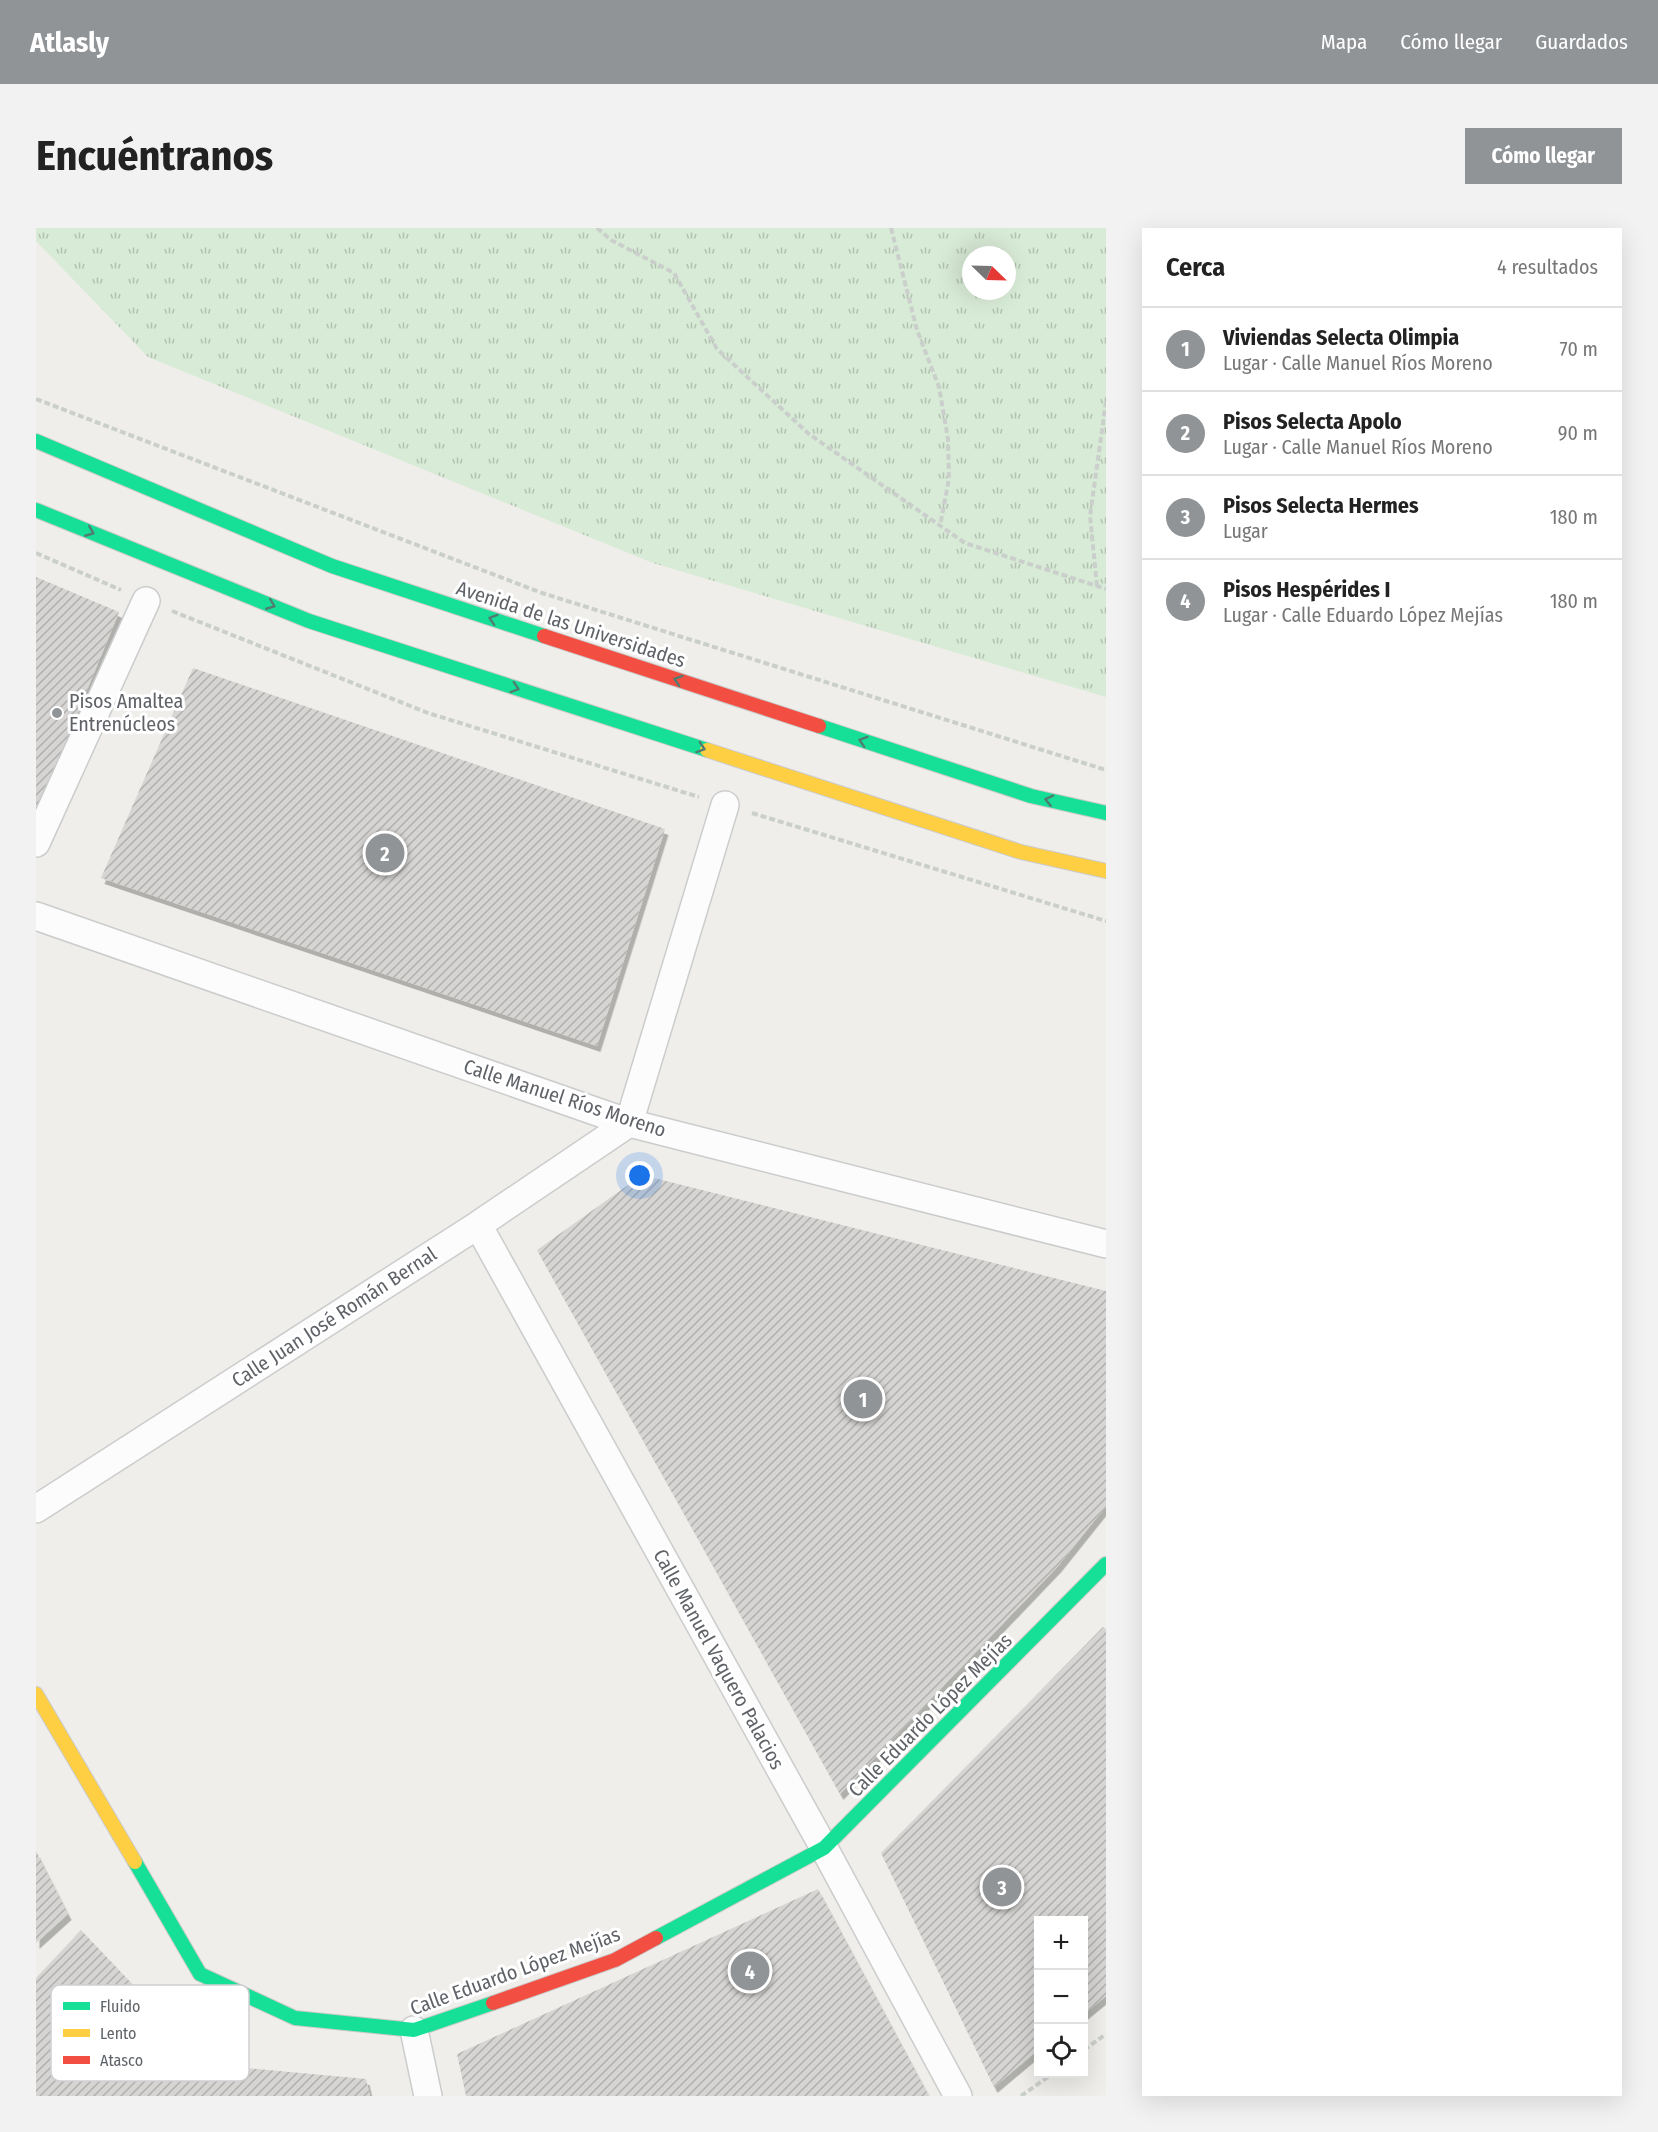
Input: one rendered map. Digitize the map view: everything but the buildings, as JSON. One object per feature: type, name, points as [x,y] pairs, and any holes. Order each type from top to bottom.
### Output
[{"type":"main road","name":"Avenida de las Universidades","points":[[36,441],[332,566],[1031,796],[1106,813]]},
{"type":"main road","points":[[36,510],[309,621],[1020,852],[1106,871]]},
{"type":"main road","name":"Calle Eduardo López Mejías","points":[[249,1997],[295,2019],[414,2030],[615,1960],[824,1848],[1102,1578]]},
{"type":"main road","name":"Calle Eduardo López Mejías","points":[[36,1694],[200,1974],[223,1985]]},
{"type":"street","points":[[36,843],[146,601]]},
{"type":"street","points":[[629,1123],[725,805]]},
{"type":"street","name":"Calle Manuel Ríos Moreno","points":[[36,916],[629,1123],[1106,1244]]},
{"type":"street","name":"Calle Juan José Román Bernal","points":[[36,1509],[478,1225],[629,1123]]},
{"type":"street","name":"Calle Manuel Vaquero Palacios","points":[[478,1225],[824,1848],[958,2096]]},
{"type":"street","points":[[414,2030],[428,2096]]},
{"type":"path","points":[[597,228],[611,240],[674,273],[717,349],[809,434],[965,543],[1106,589]]},
{"type":"path","points":[[891,228],[918,330],[939,387],[948,439],[949,479],[940,526]]},
{"type":"path","points":[[36,399],[542,594],[1106,770]]},
{"type":"path","points":[[1097,586],[1090,516],[1106,402]]},
{"type":"path","points":[[36,553],[146,601],[428,713],[1106,921]]},
{"type":"path","points":[[1088,2047],[1106,2034]]},
{"type":"path","points":[[1021,2096],[1045,2078]]},
{"type":"green space","points":[[36,228],[1106,228],[1106,697],[653,563],[148,357],[36,241]]},
{"type":"traffic: fast","points":[[36,441],[332,566],[544,636]]},
{"type":"traffic: fast","points":[[36,510],[309,621],[707,750]]},
{"type":"traffic: fast","points":[[819,726],[1031,796],[1106,813]]},
{"type":"traffic: fast","points":[[656,1938],[824,1848],[1106,1564]]},
{"type":"traffic: fast","points":[[135,1862],[200,1974],[224,1985]]},
{"type":"traffic: fast","points":[[249,1997],[295,2018],[414,2030],[493,2003]]},
{"type":"traffic: slow","points":[[707,750],[1021,852],[1106,871]]},
{"type":"traffic: slow","points":[[36,1694],[135,1862]]},
{"type":"traffic: jam","points":[[544,636],[819,726]]},
{"type":"traffic: jam","points":[[493,2003],[615,1960],[656,1938]]},
{"type":"place","name":"Pisos Amaltea Entrenúcleos","points":[[57,713]]},
{"type":"place","name":"Pisos Selecta Apolo","points":[[385,853]]},
{"type":"place","name":"Viviendas Selecta Olimpia","points":[[863,1399]]},
{"type":"place","name":"Pisos Selecta Hermes","points":[[1002,1887]]},
{"type":"place","name":"Pisos Hespérides I","points":[[750,1971]]}]
